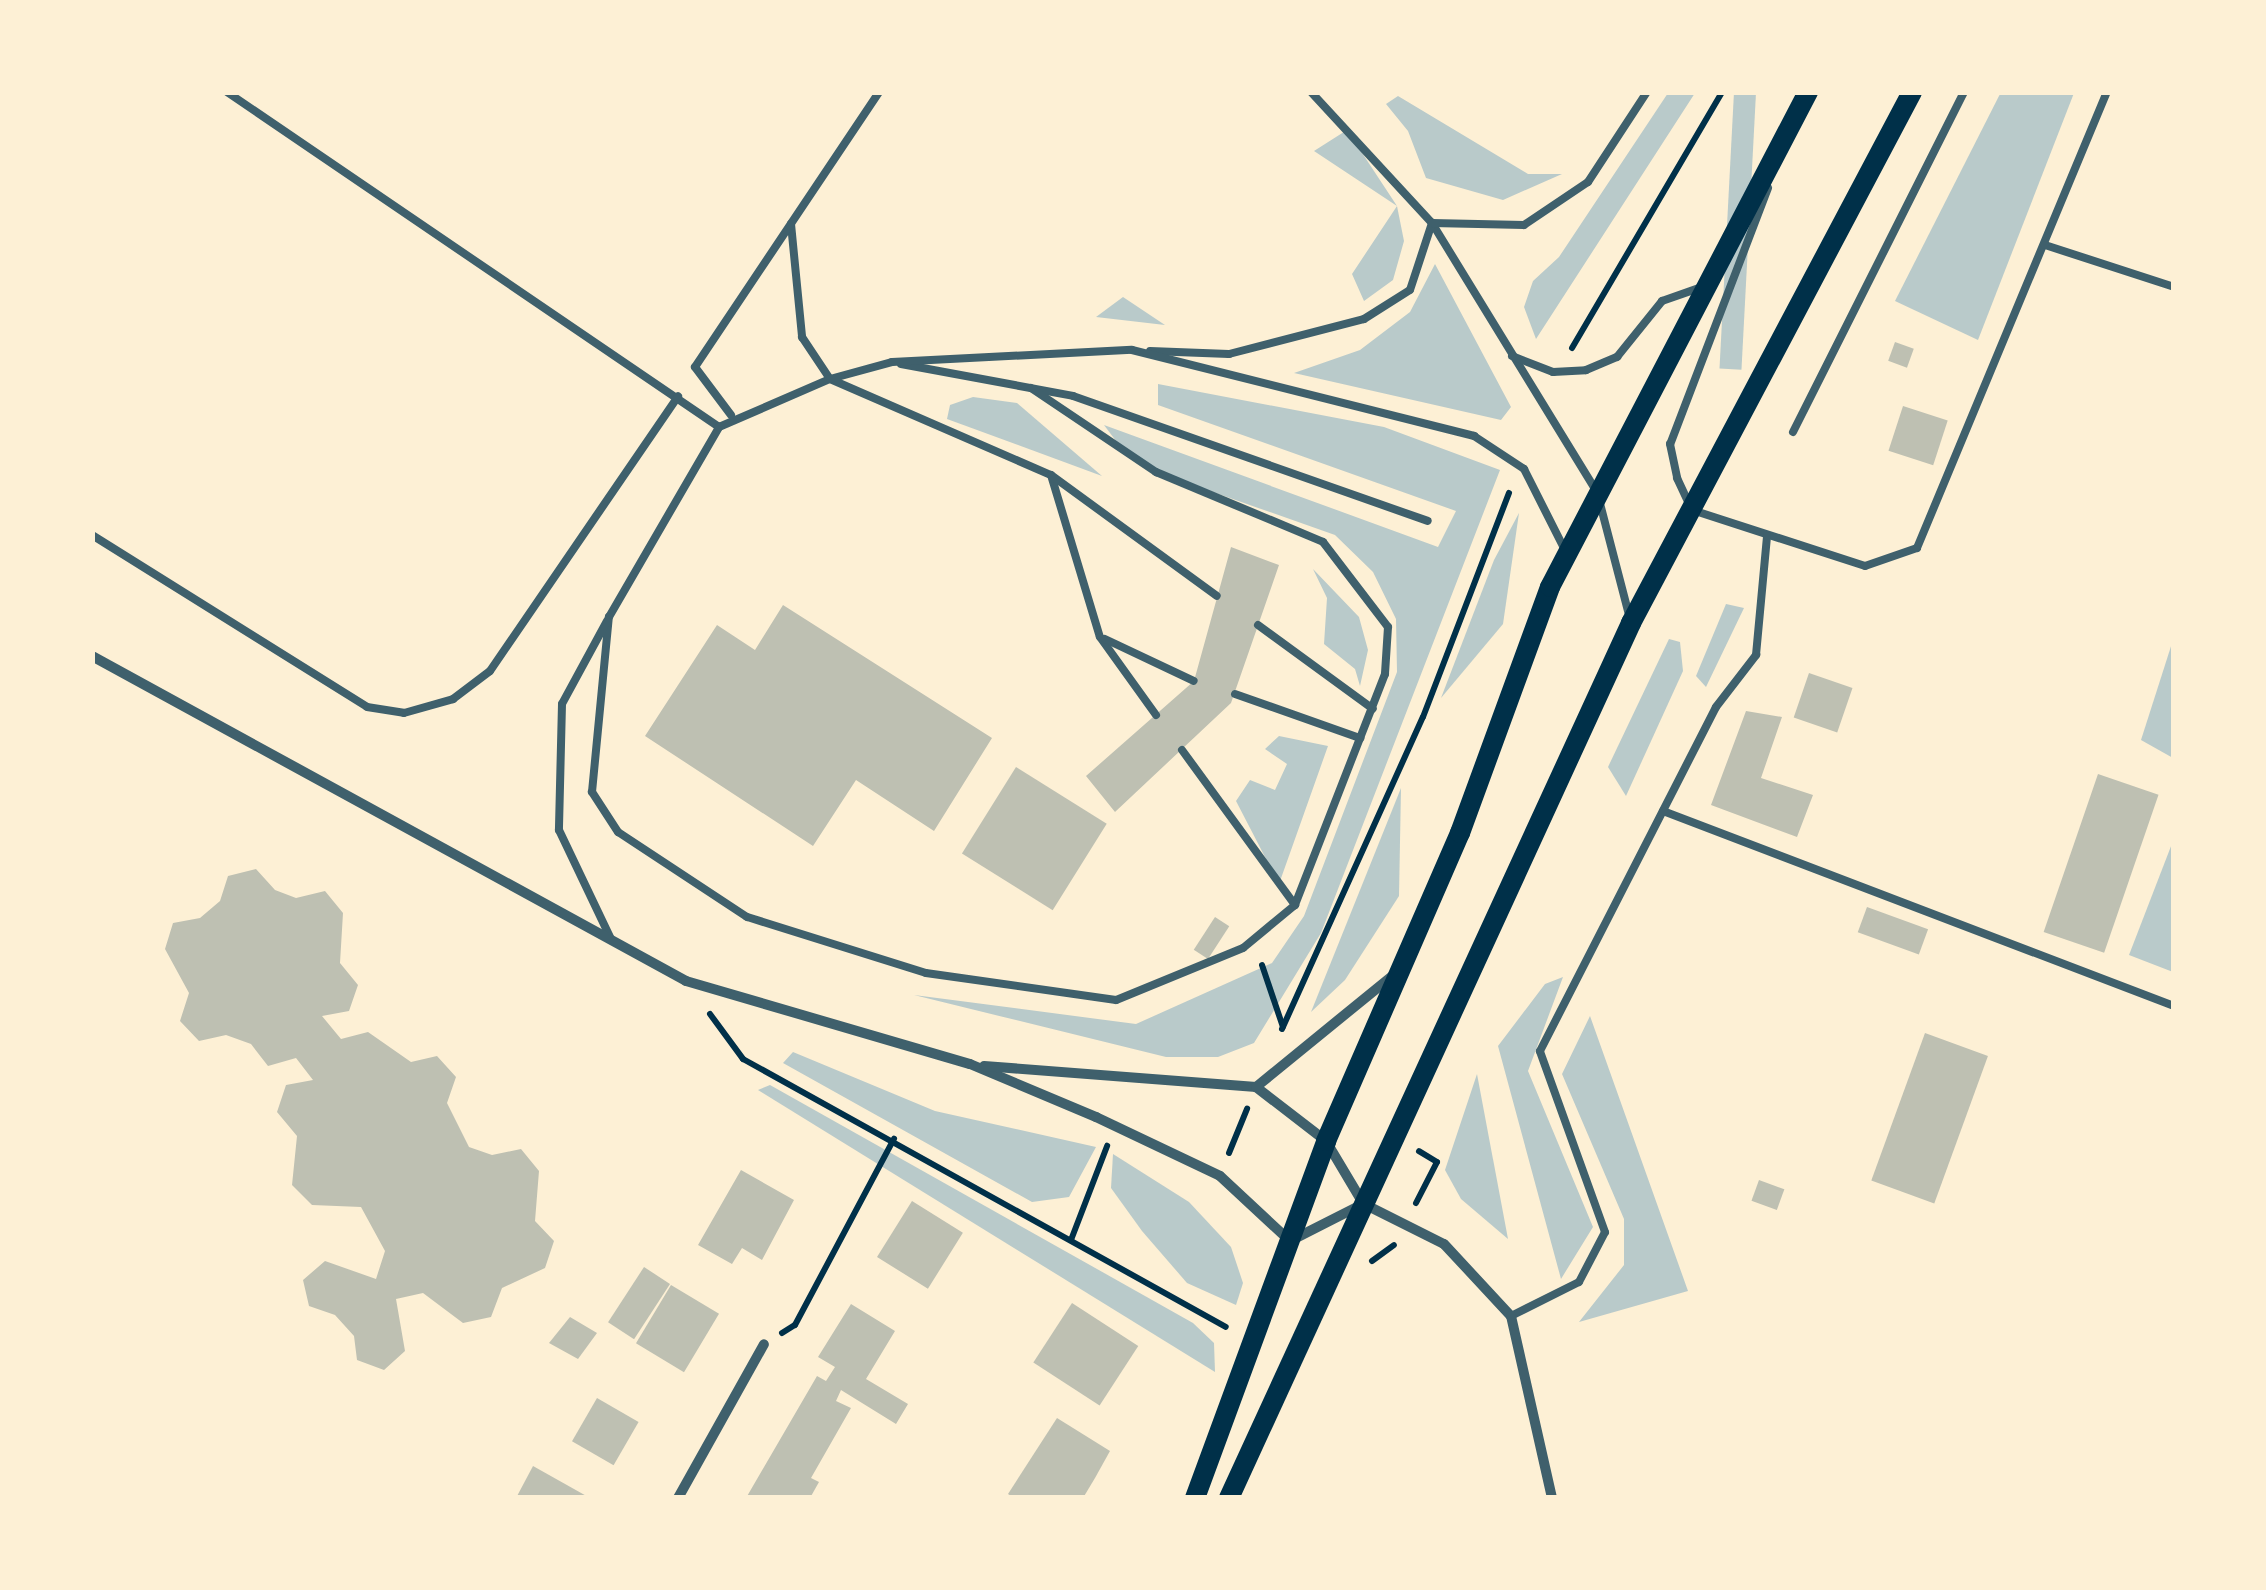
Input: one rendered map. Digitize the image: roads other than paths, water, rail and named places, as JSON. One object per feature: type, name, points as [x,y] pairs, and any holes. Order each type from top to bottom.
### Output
[{"type":"main road","points":[[1195,1498],[1326,1141],[1404,964],[1566,552],[1808,92]]},
{"type":"main road","points":[[1229,1498],[1631,623],[1912,92]]},
{"type":"street","points":[[92,656],[686,982],[970,1064],[1115,1126],[1220,1176],[1290,1241],[1364,1204]]},
{"type":"street","points":[[1256,1088],[1336,1030],[1404,964]]},
{"type":"street","points":[[970,1064],[1256,1088],[1326,1141],[1364,1204],[1444,1244],[1512,1316],[1552,1498]]},
{"type":"street","points":[[678,1498],[764,1344]]},
{"type":"lane","points":[[227,92],[678,396],[719,428]]},
{"type":"lane","points":[[731,416],[695,367],[879,92]]},
{"type":"lane","points":[[1311,92],[1432,223],[1597,492],[1631,623]]},
{"type":"lane","points":[[1432,223],[1524,224],[1588,182],[1647,92]]},
{"type":"lane","points":[[1793,432],[1964,92]]},
{"type":"lane","points":[[1797,114],[1670,444],[1692,510],[1865,566],[1918,548],[2107,92]]},
{"type":"lane","points":[[613,942],[559,830],[562,704],[719,428],[731,416],[830,379],[892,362],[1132,350],[1229,354],[1364,318],[1410,290],[1432,223]]},
{"type":"lane","points":[[791,224],[802,336],[830,379],[1051,475],[1218,596]]},
{"type":"lane","points":[[2045,245],[2174,286]]},
{"type":"lane","points":[[1510,355],[1553,372],[1586,370],[1617,357],[1662,301],[1706,286]]},
{"type":"lane","points":[[1132,350],[1474,436],[1524,469],[1566,552]]},
{"type":"lane","points":[[892,362],[1031,388],[1428,521]]},
{"type":"lane","points":[[610,617],[592,792],[618,832],[747,917],[926,973],[1116,1000],[1181,980],[1260,934],[1296,905],[1373,709],[1388,627],[1324,542],[1156,472],[1031,388]]},
{"type":"lane","points":[[92,535],[368,707],[404,714],[453,699],[490,670],[678,396]]},
{"type":"lane","points":[[1051,475],[1100,637],[1156,715]]},
{"type":"lane","points":[[1512,1316],[1579,1282],[1606,1232],[1540,1050],[1716,707],[1756,654],[1767,537]]},
{"type":"lane","points":[[1258,625],[1373,709]]},
{"type":"lane","points":[[1100,637],[1194,681]]},
{"type":"lane","points":[[1235,694],[1360,738]]},
{"type":"lane","points":[[1182,750],[1296,905]]},
{"type":"lane","points":[[1663,811],[2174,1006]]}]
